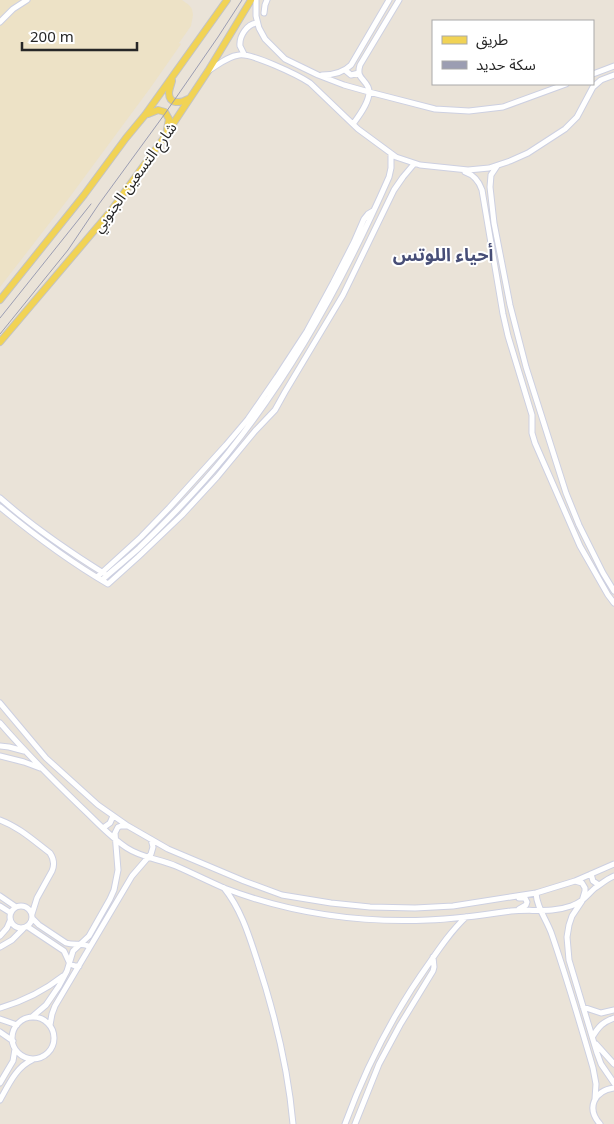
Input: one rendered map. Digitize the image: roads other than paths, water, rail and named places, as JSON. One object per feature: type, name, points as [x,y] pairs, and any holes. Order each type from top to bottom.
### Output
[{"type":"main road","name":"شارع التسعين الجنوبي","points":[[0,300],[78,203],[145,115],[227,0]]},
{"type":"main road","name":"شارع التسعين الجنوبي","points":[[0,342],[100,226],[163,139],[208,71],[251,0]]},
{"type":"main road","points":[[174,75],[169,92],[172,100],[180,102],[191,96]]},
{"type":"main road","points":[[145,115],[158,110],[167,114],[169,122],[163,139]]},
{"type":"street","points":[[0,22],[12,9],[27,0]]},
{"type":"street","points":[[256,0],[257,23],[265,39],[279,54],[318,75],[369,92],[435,109],[469,111],[503,107],[563,85]]},
{"type":"street","points":[[264,13],[267,0]]},
{"type":"street","points":[[318,75],[345,70],[352,63],[395,1]]},
{"type":"street","points":[[353,124],[365,107],[369,92],[359,73],[360,66],[395,1]]},
{"type":"street","points":[[244,54],[240,44],[241,38],[248,26],[257,23]]},
{"type":"street","points":[[208,71],[230,58],[244,54],[253,56],[310,83],[353,124],[390,154],[414,164],[463,170],[497,166],[517,158],[565,129],[577,117],[595,84],[614,75]]},
{"type":"street","points":[[594,74],[614,66]]},
{"type":"street","points":[[345,70],[351,76],[359,73]]},
{"type":"street","points":[[105,574],[139,548],[177,510],[226,454],[281,380],[301,350],[344,275],[389,177],[391,168],[390,154]]},
{"type":"street","points":[[0,507],[26,528],[108,584],[182,515],[275,410],[342,295],[394,190],[414,164]]},
{"type":"street","points":[[497,166],[491,176],[490,187],[498,243],[519,339],[544,427],[566,493],[579,525],[614,591]]},
{"type":"street","points":[[463,170],[473,176],[480,184],[482,190],[503,314],[531,411],[534,443],[580,546],[614,604]]},
{"type":"street","points":[[100,579],[169,508],[248,419],[307,331],[337,276],[364,219],[374,211]]},
{"type":"street","points":[[533,424],[540,424],[544,427]]},
{"type":"street","points":[[541,457],[546,457],[553,453]]},
{"type":"street","points":[[0,498],[63,548],[114,579]]},
{"type":"street","points":[[177,510],[182,515]]},
{"type":"street","points":[[0,703],[46,758],[98,806],[168,849],[244,882],[282,895],[370,907],[416,908],[454,906],[536,893],[575,881],[614,864]]},
{"type":"street","points":[[0,723],[42,769],[103,828],[129,849],[149,857],[163,857],[224,888],[292,909],[378,920],[429,920],[516,911],[555,910],[582,901],[584,888],[582,883],[575,881]]},
{"type":"street","points":[[0,746],[25,752]]},
{"type":"street","points":[[0,756],[42,769]]},
{"type":"street","points":[[103,828],[110,824],[113,816]]},
{"type":"street","points":[[0,820],[27,834],[50,853],[53,857],[54,866],[37,898],[32,917],[26,928],[0,947]]},
{"type":"street","points":[[128,826],[118,827],[115,833],[118,870],[114,890],[89,936],[73,951],[66,974],[46,1005],[32,1017],[17,1025],[13,1032],[12,1041],[15,1048],[25,1058],[38,1059],[45,1056],[51,1049],[54,1037],[50,1025],[55,1006],[132,876],[149,857],[152,850],[151,839]]},
{"type":"street","points":[[163,857],[168,849]]},
{"type":"street","points":[[591,874],[593,881],[599,885]]},
{"type":"street","points":[[600,1124],[593,1114],[593,1104],[602,1077],[602,1064],[570,960],[567,937],[572,916],[582,901],[599,885],[614,876]]},
{"type":"street","points":[[224,888],[236,905],[262,974],[286,1069],[293,1124]]},
{"type":"street","points":[[536,893],[536,902],[551,931],[602,1077],[614,1083]]},
{"type":"street","points":[[0,896],[19,907],[27,908],[39,925],[66,943],[90,947]]},
{"type":"street","points":[[511,897],[526,900],[526,905],[516,911]]},
{"type":"street","points":[[0,936],[7,928],[11,913],[37,898]]},
{"type":"street","points":[[0,906],[11,913]]},
{"type":"street","points":[[345,1124],[376,1051],[411,989],[447,938],[466,917]]},
{"type":"street","points":[[10,921],[16,927],[26,928],[64,951],[70,964],[80,966]]},
{"type":"street","points":[[356,1124],[379,1064],[433,971],[433,957]]},
{"type":"street","points":[[561,962],[564,959],[570,960]]},
{"type":"street","points":[[0,1008],[25,1000],[50,986],[66,974]]},
{"type":"street","points":[[583,1007],[601,1013],[614,1010]]},
{"type":"street","points":[[32,1017],[40,1018],[50,1025]]},
{"type":"street","points":[[593,1036],[603,1022],[614,1018]]},
{"type":"street","points":[[0,1019],[17,1025]]},
{"type":"street","points":[[0,1032],[12,1041]]},
{"type":"street","points":[[594,1042],[614,1064]]},
{"type":"street","points":[[0,1083],[13,1061],[15,1048]]},
{"type":"street","points":[[0,1100],[18,1071],[33,1059]]},
{"type":"street","points":[[595,1099],[600,1093],[614,1088]]},
{"type":"railway","points":[[0,334],[68,250],[164,115],[242,0]]},
{"type":"railway","points":[[0,318],[91,204]]},
{"type":"district","name":"أحياء اللوتس","points":[[443,254]]}]
